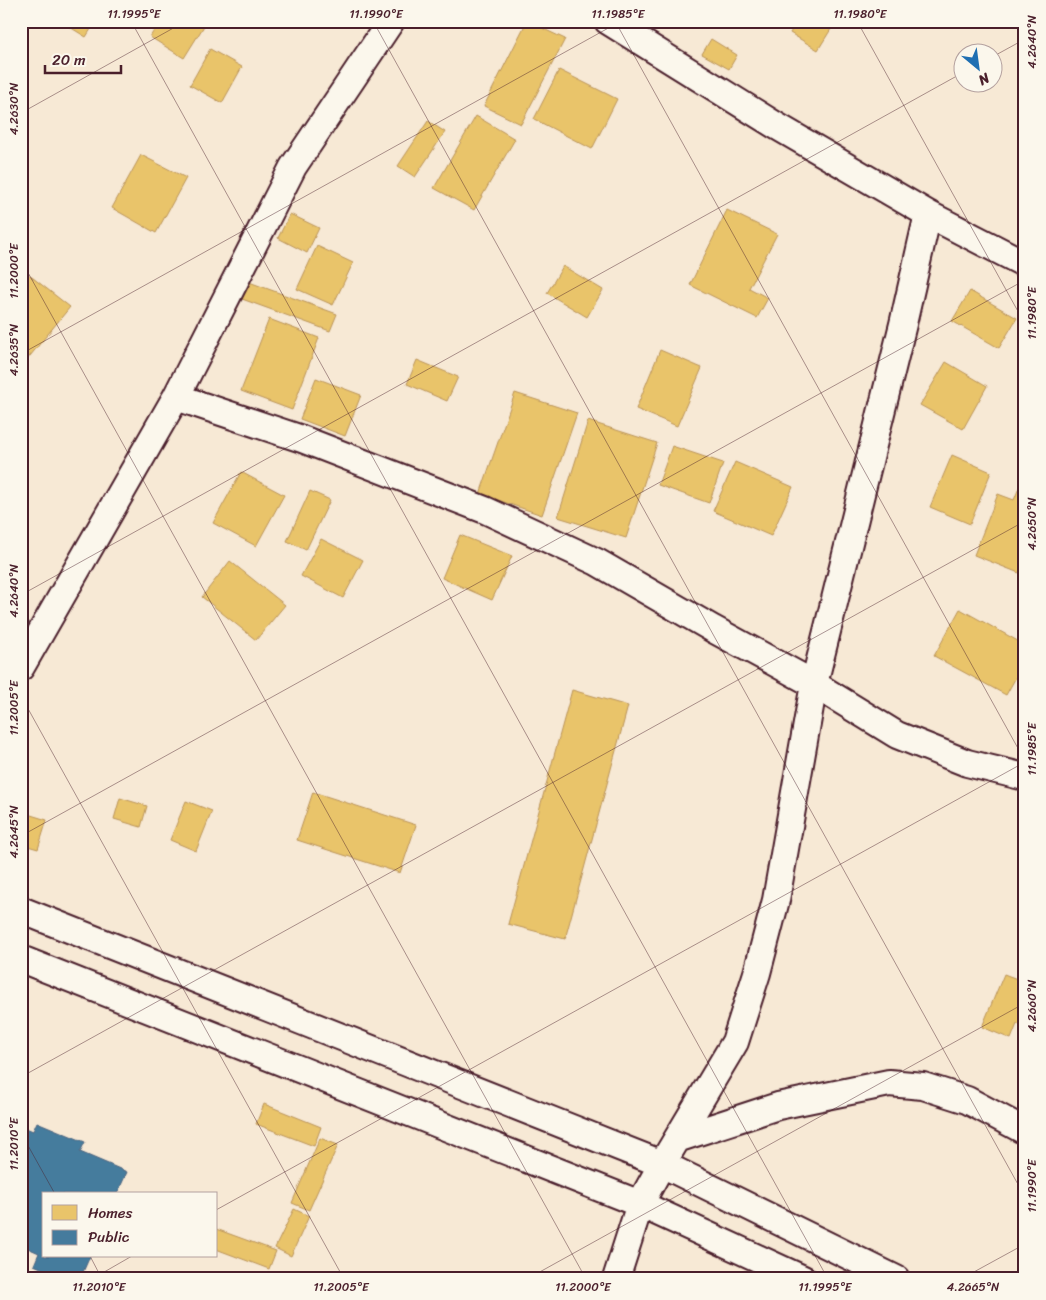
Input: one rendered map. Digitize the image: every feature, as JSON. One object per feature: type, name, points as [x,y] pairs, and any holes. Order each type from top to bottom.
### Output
[{"type":"street","points":[[21,667],[176,397],[293,167],[390,21]]},
{"type":"street","points":[[608,21],[775,125],[928,214],[1025,264]]},
{"type":"street","points":[[616,1279],[640,1204],[735,1042],[757,973],[776,900],[814,684],[904,324],[928,214]]},
{"type":"street","points":[[176,397],[302,438],[485,510],[597,562],[713,629],[814,684],[897,735],[967,763],[1025,777]]},
{"type":"street","points":[[21,910],[662,1164],[896,1279]]},
{"type":"street","points":[[21,958],[640,1204],[802,1279]]},
{"type":"street","points":[[677,1139],[778,1106],[889,1083],[923,1086],[967,1100],[1025,1131]]},
{"type":"building: Homes","points":[[60,21],[96,21],[86,37]]},
{"type":"building: Homes","points":[[160,21],[207,21],[184,58],[150,37]]},
{"type":"building: Homes","points":[[527,21],[565,39],[521,124],[484,106]]},
{"type":"building: Homes","points":[[797,21],[836,21],[818,50],[790,33]]},
{"type":"building: Homes","points":[[711,39],[737,55],[729,69],[702,54]]},
{"type":"building: Homes","points":[[210,49],[242,67],[222,103],[190,85]]},
{"type":"building: Homes","points":[[559,70],[617,99],[592,149],[534,119]]},
{"type":"building: Homes","points":[[476,116],[515,139],[474,210],[434,188]]},
{"type":"building: Homes","points":[[428,121],[445,132],[415,177],[398,166]]},
{"type":"building: Homes","points":[[141,155],[186,178],[156,233],[112,208]]},
{"type":"building: Homes","points":[[727,210],[777,234],[749,288],[768,298],[757,318],[690,285]]},
{"type":"building: Homes","points":[[290,214],[319,228],[307,253],[278,238]]},
{"type":"building: Homes","points":[[317,246],[353,263],[333,305],[297,289]]},
{"type":"building: Homes","points":[[563,266],[603,290],[587,317],[547,293]]},
{"type":"building: Homes","points":[[28,274],[70,307],[21,367],[21,283]]},
{"type":"building: Homes","points":[[249,282],[337,314],[330,331],[242,299]]},
{"type":"building: Homes","points":[[970,291],[1017,318],[999,348],[952,321]]},
{"type":"building: Homes","points":[[269,319],[319,338],[292,410],[241,391]]},
{"type":"building: Homes","points":[[660,350],[702,368],[677,426],[636,409]]},
{"type":"building: Homes","points":[[417,360],[458,377],[447,401],[407,384]]},
{"type":"building: Homes","points":[[946,362],[987,386],[963,429],[920,405]]},
{"type":"building: Homes","points":[[316,378],[361,395],[345,436],[300,419]]},
{"type":"building: Homes","points":[[515,393],[577,413],[542,515],[480,494]]},
{"type":"building: Homes","points":[[588,421],[657,443],[626,538],[558,517]]},
{"type":"building: Homes","points":[[672,446],[723,463],[709,503],[658,485]]},
{"type":"building: Homes","points":[[952,455],[991,472],[970,524],[930,507]]},
{"type":"building: Homes","points":[[735,462],[793,487],[771,536],[713,511]]},
{"type":"building: Homes","points":[[241,472],[284,495],[256,546],[213,523]]},
{"type":"building: Homes","points":[[1021,483],[1025,485],[1025,559],[1019,573],[974,555],[998,494],[1014,500]]},
{"type":"building: Homes","points":[[310,491],[330,500],[306,550],[287,541]]},
{"type":"building: Homes","points":[[460,535],[512,556],[492,600],[442,578]]},
{"type":"building: Homes","points":[[321,539],[363,560],[343,598],[301,576]]},
{"type":"building: Homes","points":[[230,561],[285,605],[256,640],[202,597]]},
{"type":"building: Homes","points":[[960,609],[1025,645],[1025,661],[1006,695],[934,656]]},
{"type":"building: Homes","points":[[572,690],[628,706],[565,939],[508,924]]},
{"type":"building: Homes","points":[[313,792],[416,825],[400,873],[297,840]]},
{"type":"building: Homes","points":[[120,798],[147,806],[141,827],[114,819]]},
{"type":"building: Homes","points":[[186,801],[212,811],[196,851],[170,840]]},
{"type":"building: Homes","points":[[21,812],[47,820],[38,849],[21,844]]},
{"type":"building: Homes","points":[[1004,974],[1025,982],[1025,1027],[1017,1024],[1011,1039],[982,1027]]},
{"type":"building: Homes","points":[[264,1104],[321,1127],[314,1146],[256,1124]]},
{"type":"building: Homes","points":[[320,1138],[338,1145],[309,1210],[292,1203]]},
{"type":"building: Homes","points":[[294,1209],[309,1216],[291,1256],[275,1248]]},
{"type":"building: Homes","points":[[218,1230],[276,1251],[269,1269],[218,1250]]},
{"type":"building: Public","points":[[37,1122],[85,1142],[80,1152],[127,1172],[118,1192],[42,1192],[42,1258],[89,1258],[80,1279],[66,1279],[34,1265],[39,1253],[21,1245],[21,1126],[33,1131]]}]
